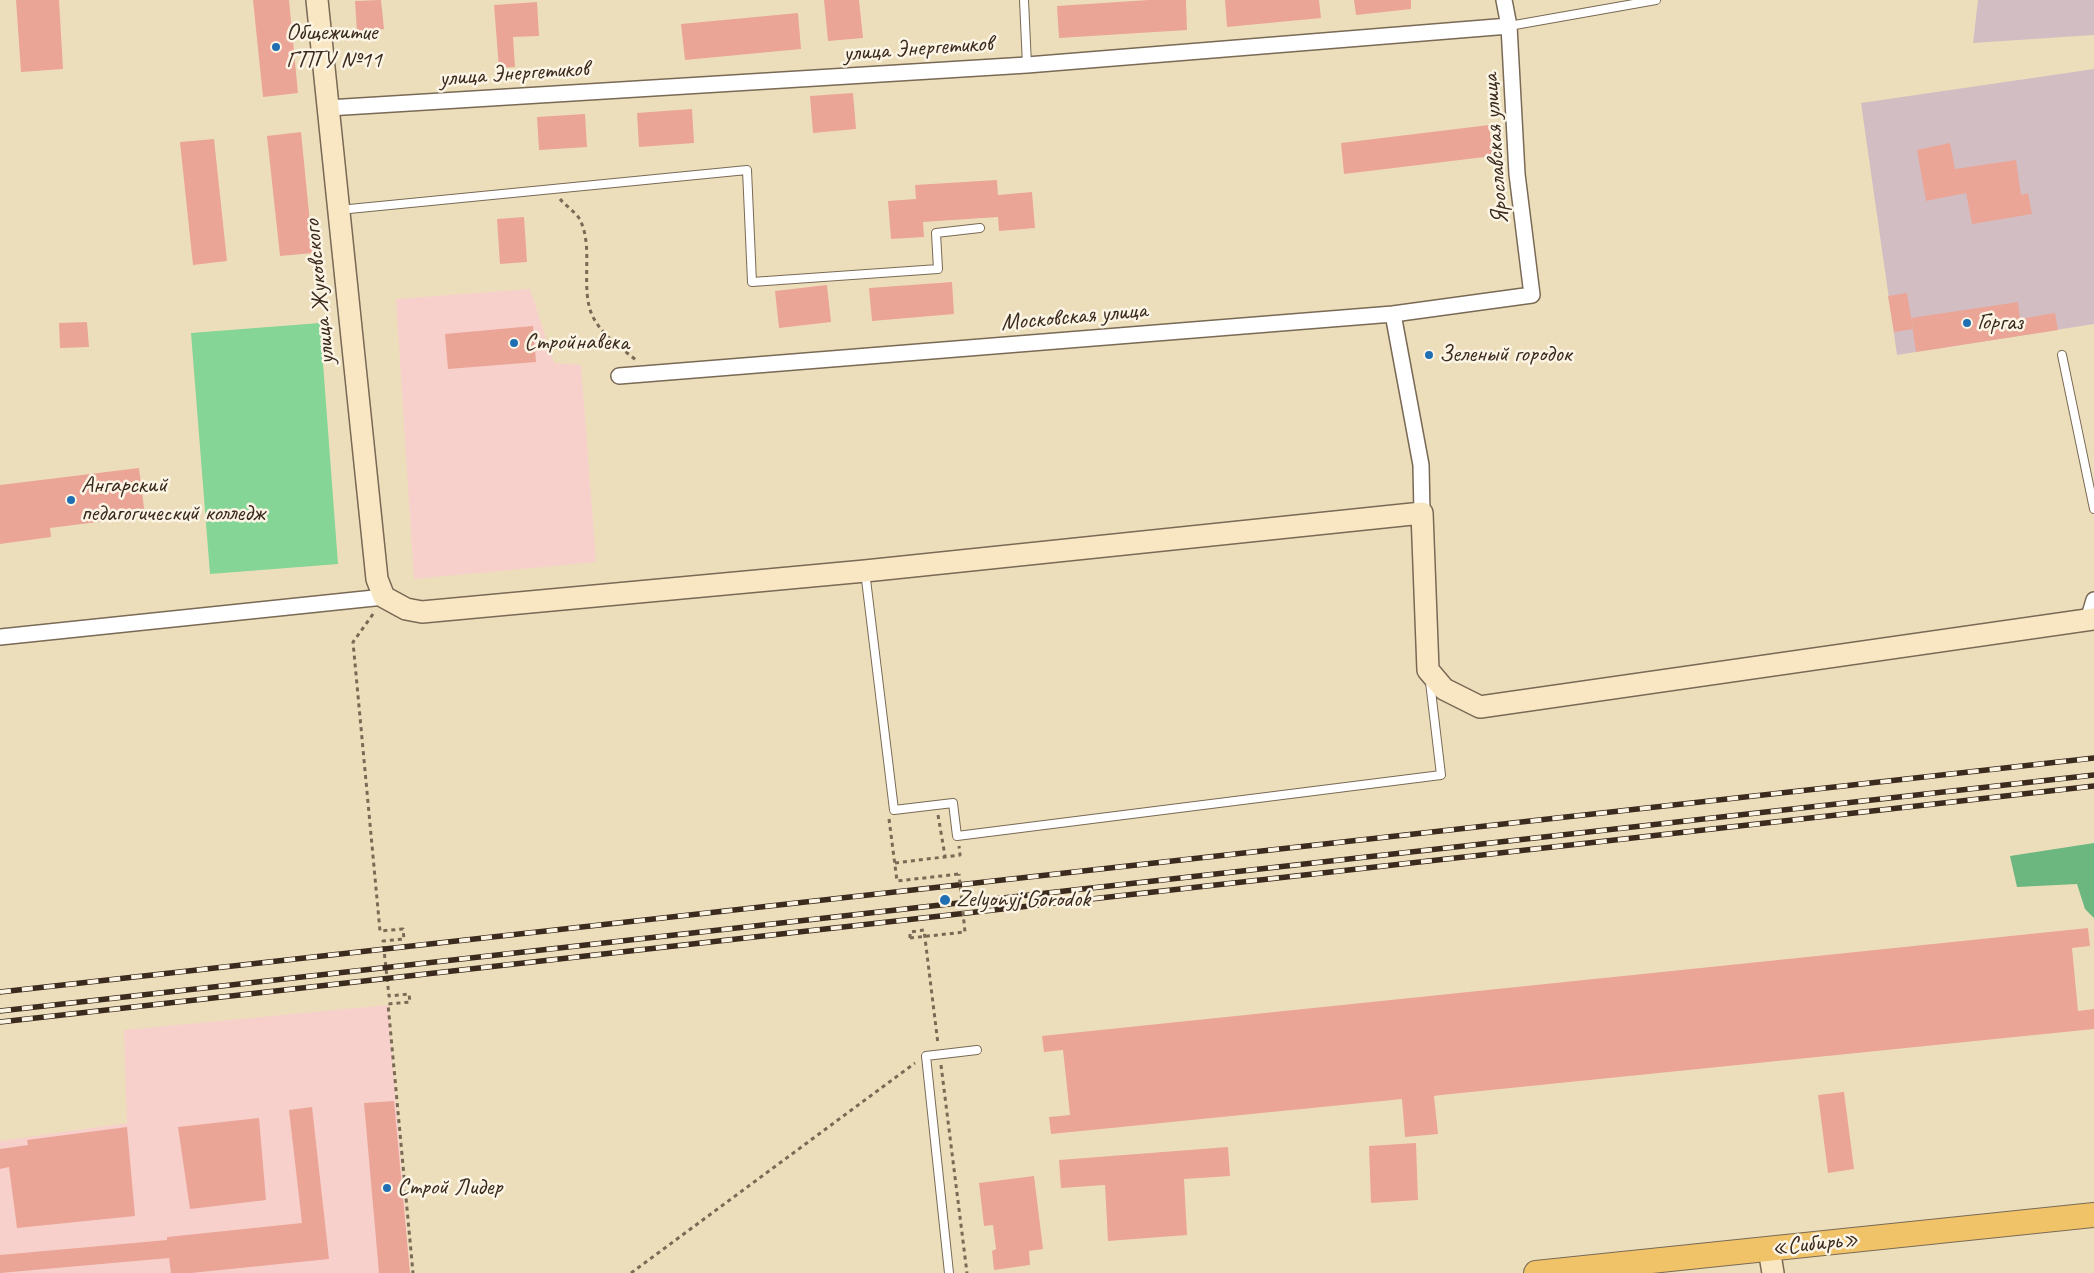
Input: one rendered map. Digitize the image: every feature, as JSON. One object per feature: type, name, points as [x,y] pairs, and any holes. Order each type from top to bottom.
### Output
[{"type":"main road","name":"«Сибирь»","points":[[1536,1273],[1650,1267],[1769,1249],[2094,1216]]},
{"type":"street","name":"улица Жуковского","points":[[317,0],[337,211],[381,588]]},
{"type":"street","name":"Ярославская улица","points":[[1504,0],[1509,26],[1518,174],[1532,295]]},
{"type":"street","name":"улица Энергетиков","points":[[328,108],[1027,65],[1509,26]]},
{"type":"street","name":"Московская улица","points":[[619,376],[1393,314],[1532,295]]},
{"type":"street","points":[[1393,314],[1421,465],[1428,670],[1444,689],[1480,707],[2092,613]]},
{"type":"street","points":[[0,637],[381,588],[406,609],[422,612],[865,571],[1422,513]]},
{"type":"street","points":[[1769,1249],[1772,1273]]},
{"type":"lane","points":[[1024,0],[1027,65]]},
{"type":"lane","points":[[1509,26],[1656,0]]},
{"type":"lane","points":[[337,211],[747,170],[752,282],[938,269],[936,233],[980,228]]},
{"type":"lane","points":[[2062,355],[2094,509]]},
{"type":"lane","points":[[865,571],[894,810],[953,802],[957,836],[1441,775],[1428,670]]},
{"type":"lane","points":[[949,1273],[926,1056],[977,1050]]},
{"type":"path","points":[[550,189],[579,219],[586,245],[588,290],[592,316],[606,337],[653,372]]},
{"type":"path","points":[[381,588],[353,642],[380,931],[403,929],[404,939],[384,941],[389,996],[409,994],[410,1002],[388,1004],[413,1273]]},
{"type":"path","points":[[936,805],[946,856]]},
{"type":"path","points":[[889,821],[897,881],[959,874],[965,932],[910,938],[910,932],[924,930],[940,1054],[967,1273]]},
{"type":"path","points":[[894,863],[960,855],[957,836]]},
{"type":"path","points":[[631,1273],[926,1056]]},
{"type":"shaded area","points":[[1978,0],[2094,0],[2094,35],[1973,43]]},
{"type":"shaded area","points":[[2094,69],[2094,324],[1897,355],[1861,103]]},
{"type":"shaded area","points":[[530,289],[554,363],[581,365],[596,562],[414,579],[396,299]]},
{"type":"shaded area","points":[[388,1005],[410,1273],[0,1273],[0,1141],[127,1123],[124,1030]]},
{"type":"green space","points":[[320,323],[338,564],[210,574],[191,333]]},
{"type":"green space","points":[[2094,843],[2094,918],[2085,909],[2077,884],[2017,887],[2010,856]]},
{"type":"building","points":[[16,0],[59,0],[63,69],[21,72]]},
{"type":"building","name":"Общежитие ГПТУ №11","points":[[253,0],[289,0],[298,93],[263,97]]},
{"type":"building","points":[[381,0],[384,29],[357,32],[355,1]]},
{"type":"building","points":[[824,0],[859,0],[863,38],[828,41]]},
{"type":"building","points":[[1149,0],[1186,0],[1187,30],[1059,38],[1057,6]]},
{"type":"building","points":[[1225,0],[1319,0],[1321,18],[1227,27]]},
{"type":"building","points":[[1354,0],[1411,0],[1411,9],[1356,15]]},
{"type":"building","points":[[537,2],[539,36],[513,37],[515,67],[499,68],[494,5]]},
{"type":"building","points":[[798,13],[801,49],[685,60],[681,24]]},
{"type":"building","points":[[853,93],[856,129],[813,133],[810,96]]},
{"type":"building","points":[[692,109],[694,143],[639,147],[637,113]]},
{"type":"building","points":[[585,114],[587,147],[539,150],[537,117]]},
{"type":"building","points":[[1489,125],[1493,156],[1344,174],[1341,143]]},
{"type":"building","points":[[301,132],[313,253],[280,256],[267,136]]},
{"type":"building","points":[[214,139],[227,261],[193,265],[180,142]]},
{"type":"building","points":[[1950,143],[1955,169],[2016,160],[2021,195],[2028,193],[2032,214],[1972,224],[1966,193],[1926,201],[1917,150]]},
{"type":"building","points":[[997,180],[998,195],[1032,192],[1035,228],[999,231],[998,217],[923,222],[924,237],[891,239],[888,201],[916,199],[915,185]]},
{"type":"building","points":[[524,217],[527,262],[500,264],[497,219]]},
{"type":"building","points":[[952,282],[954,314],[872,321],[869,288]]},
{"type":"building","points":[[827,285],[831,322],[779,328],[775,291]]},
{"type":"building","points":[[1907,293],[1913,329],[1894,332],[1888,296]]},
{"type":"building","name":"Горгаз","points":[[2018,302],[2020,319],[2055,313],[2058,330],[1916,352],[1911,318]]},
{"type":"building","points":[[87,322],[89,347],[60,348],[59,323]]},
{"type":"building","points":[[533,326],[536,362],[448,369],[445,334]]},
{"type":"building","name":"Ангарский педагогический колледж","points":[[139,468],[145,516],[50,528],[51,537],[0,544],[0,485]]},
{"type":"building","points":[[2088,928],[2090,946],[2072,948],[2078,1011],[2094,1009],[2094,1029],[1434,1096],[1438,1134],[1405,1137],[1402,1099],[1051,1134],[1049,1117],[1070,1115],[1063,1050],[1044,1052],[1042,1036]]},
{"type":"building","points":[[1844,1092],[1854,1169],[1828,1173],[1818,1095]]},
{"type":"building","name":"Строй Лидер","points":[[394,1101],[410,1273],[379,1273],[364,1103]]},
{"type":"building","points":[[312,1107],[329,1259],[191,1273],[171,1273],[169,1258],[0,1273],[0,1255],[167,1240],[167,1237],[302,1223],[289,1110]]},
{"type":"building","points":[[259,1118],[266,1200],[190,1209],[178,1127]]},
{"type":"building","points":[[127,1127],[135,1216],[17,1228],[9,1167],[0,1169],[0,1149],[28,1145],[27,1140]]},
{"type":"building","points":[[1416,1143],[1418,1200],[1371,1203],[1369,1146]]},
{"type":"building","points":[[1228,1147],[1230,1176],[1184,1179],[1187,1235],[1108,1241],[1105,1185],[1061,1188],[1059,1160]]},
{"type":"building","points":[[1034,1176],[1043,1249],[1029,1251],[1030,1265],[994,1270],[992,1251],[996,1249],[993,1225],[984,1226],[979,1183]]},
{"type":"railway","points":[[0,992],[2094,758]]},
{"type":"railway","points":[[0,1011],[2094,775]]},
{"type":"railway","points":[[0,1022],[2094,786]]},
{"type":"place","name":"Общежитие ГПТУ №11","points":[[276,47]]},
{"type":"place","name":"Горгаз","points":[[1967,323]]},
{"type":"place","name":"Стройнавека","points":[[514,343]]},
{"type":"place","name":"Зеленый городок","points":[[1429,355]]},
{"type":"place","name":"Ангарский педагогический колледж","points":[[71,500]]},
{"type":"place","name":"Zelyonyj Gorodok","points":[[945,900]]},
{"type":"place","name":"Строй Лидер","points":[[387,1188]]}]
